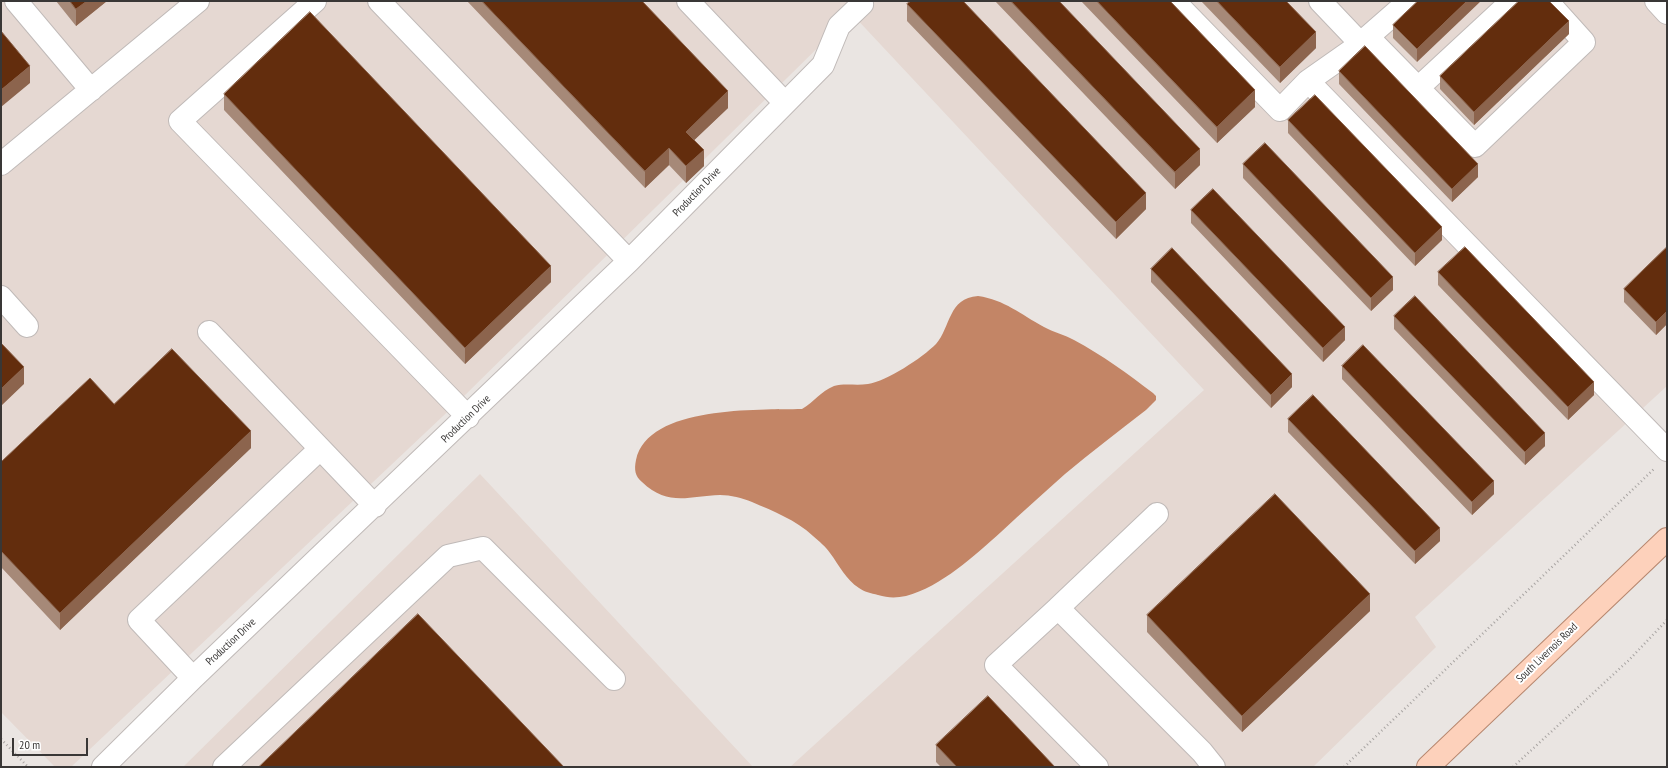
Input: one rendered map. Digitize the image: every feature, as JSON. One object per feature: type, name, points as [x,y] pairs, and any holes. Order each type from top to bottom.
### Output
[{"type":"main road","name":"South Livernois Road","points":[[1428,767],[1667,539]]},
{"type":"street","points":[[16,1],[91,90]]},
{"type":"street","points":[[1,164],[198,1]]},
{"type":"street","points":[[314,1],[180,121],[468,417]]},
{"type":"street","points":[[379,1],[629,261]]},
{"type":"street","points":[[688,1],[785,103]]},
{"type":"street","name":"Production Drive","points":[[103,767],[193,678],[375,506],[629,261],[823,65],[839,26],[862,4],[861,1]]},
{"type":"street","points":[[1174,1],[1280,110],[1308,81],[1364,40],[1409,1]]},
{"type":"street","points":[[1320,1],[1418,88],[1475,146],[1584,42],[1547,1]]},
{"type":"street","points":[[1418,88],[1512,1]]},
{"type":"street","points":[[1656,1],[1667,13]]},
{"type":"street","points":[[1308,81],[1661,459]]},
{"type":"street","points":[[1,297],[27,326]]},
{"type":"street","points":[[209,332],[375,506]]},
{"type":"street","points":[[193,678],[139,620],[320,449]]},
{"type":"street","points":[[1097,767],[996,665],[1157,514]]},
{"type":"street","points":[[224,767],[448,556],[483,548],[614,679]]},
{"type":"street","points":[[1058,608],[1202,752],[1214,767]]},
{"type":"path","points":[[1344,767],[1661,459]]},
{"type":"path","points":[[1513,767],[1628,660],[1667,620]]},
{"type":"path","points":[[1,739],[28,767]]},
{"type":"shaded area","points":[[1,1],[1667,1],[1667,386],[1415,617],[1436,647],[1313,767],[790,767],[1204,390],[852,14],[460,400],[71,767],[55,767],[1,712]]},
{"type":"shaded area","points":[[978,296],[1004,304],[1044,327],[1070,338],[1095,352],[1153,393],[1156,396],[1156,400],[1146,410],[1065,474],[969,560],[945,578],[919,592],[906,596],[885,597],[865,591],[850,581],[820,542],[806,530],[784,516],[752,502],[732,496],[720,495],[679,498],[661,495],[652,490],[636,475],[636,460],[645,442],[661,429],[682,420],[707,414],[734,411],[802,409],[834,386],[868,384],[894,374],[930,350],[936,344],[941,337],[951,314],[961,302],[968,298]]},
{"type":"shaded area","points":[[480,474],[753,767],[183,767]]},
{"type":"building","points":[[70,1],[87,1],[76,9]]},
{"type":"building","points":[[482,1],[642,1],[728,91],[686,132],[704,150],[686,166],[669,148],[645,171]]},
{"type":"building","points":[[911,1],[963,1],[1146,193],[1116,222],[907,4]]},
{"type":"building","points":[[1011,1],[1059,1],[1200,149],[1175,172]]},
{"type":"building","points":[[1097,1],[1170,1],[1255,90],[1217,127]]},
{"type":"building","points":[[1217,1],[1286,1],[1316,32],[1280,67]]},
{"type":"building","points":[[1418,1],[1467,1],[1417,49],[1393,25]]},
{"type":"building","points":[[1519,1],[1549,1],[1569,21],[1474,112],[1440,76]]},
{"type":"building","points":[[310,12],[551,266],[465,348],[224,94]]},
{"type":"building","points":[[1,31],[30,66],[1,90]]},
{"type":"building","points":[[1365,46],[1478,164],[1452,189],[1339,71]]},
{"type":"building","points":[[1315,95],[1442,227],[1415,253],[1288,120]]},
{"type":"building","points":[[1265,143],[1393,277],[1371,298],[1243,164]]},
{"type":"building","points":[[1213,189],[1345,327],[1323,348],[1191,210]]},
{"type":"building","points":[[1465,247],[1594,382],[1568,407],[1438,272]]},
{"type":"building","points":[[1667,247],[1667,311],[1656,322],[1624,289]]},
{"type":"building","points":[[1172,248],[1292,374],[1271,395],[1151,269]]},
{"type":"building","points":[[1415,296],[1545,433],[1525,452],[1394,316]]},
{"type":"building","points":[[1,343],[24,367],[1,389]]},
{"type":"building","points":[[1363,345],[1494,481],[1472,502],[1342,366]]},
{"type":"building","points":[[172,349],[251,431],[60,613],[1,551],[1,462],[90,378],[114,404]]},
{"type":"building","points":[[1313,395],[1440,528],[1415,551],[1288,419]]},
{"type":"building","points":[[1275,494],[1370,594],[1242,716],[1147,615]]},
{"type":"building","points":[[418,614],[564,767],[259,767]]},
{"type":"building","points":[[988,696],[1055,767],[957,767],[936,745]]}]
